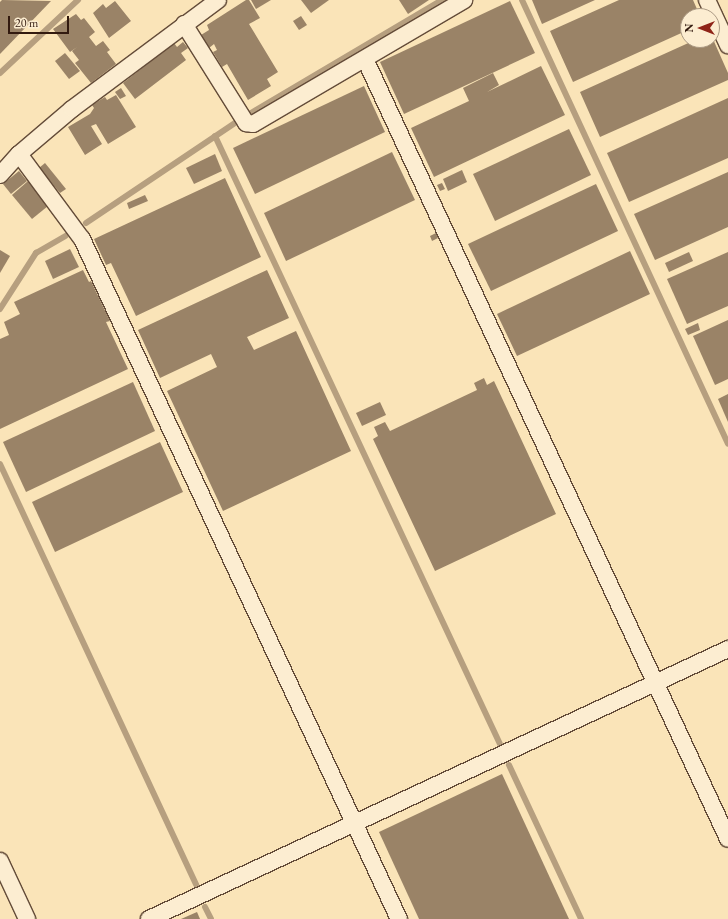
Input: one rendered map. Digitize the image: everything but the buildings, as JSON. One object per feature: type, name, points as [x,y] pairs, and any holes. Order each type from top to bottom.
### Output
[{"type":"street","points":[[184,24],[246,123],[253,124],[464,0]]},
{"type":"street","points":[[707,0],[728,45]]},
{"type":"street","points":[[0,175],[19,154],[72,109],[184,24],[210,2]]},
{"type":"street","points":[[365,59],[728,839]]},
{"type":"street","points":[[19,154],[82,239],[399,919]]},
{"type":"street","points":[[149,919],[354,821],[728,649]]},
{"type":"street","points":[[0,861],[27,919]]},
{"type":"waterway","points":[[0,73],[78,0]]},
{"type":"waterway","points":[[251,113],[442,0]]},
{"type":"waterway","points":[[522,0],[728,444]]},
{"type":"waterway","points":[[86,223],[238,121]]},
{"type":"waterway","points":[[215,136],[500,744]]},
{"type":"waterway","points":[[0,309],[36,253],[66,236]]},
{"type":"waterway","points":[[0,464],[196,885]]},
{"type":"waterway","points":[[509,765],[581,919]]},
{"type":"waterway","points":[[205,907],[211,919]]}]
